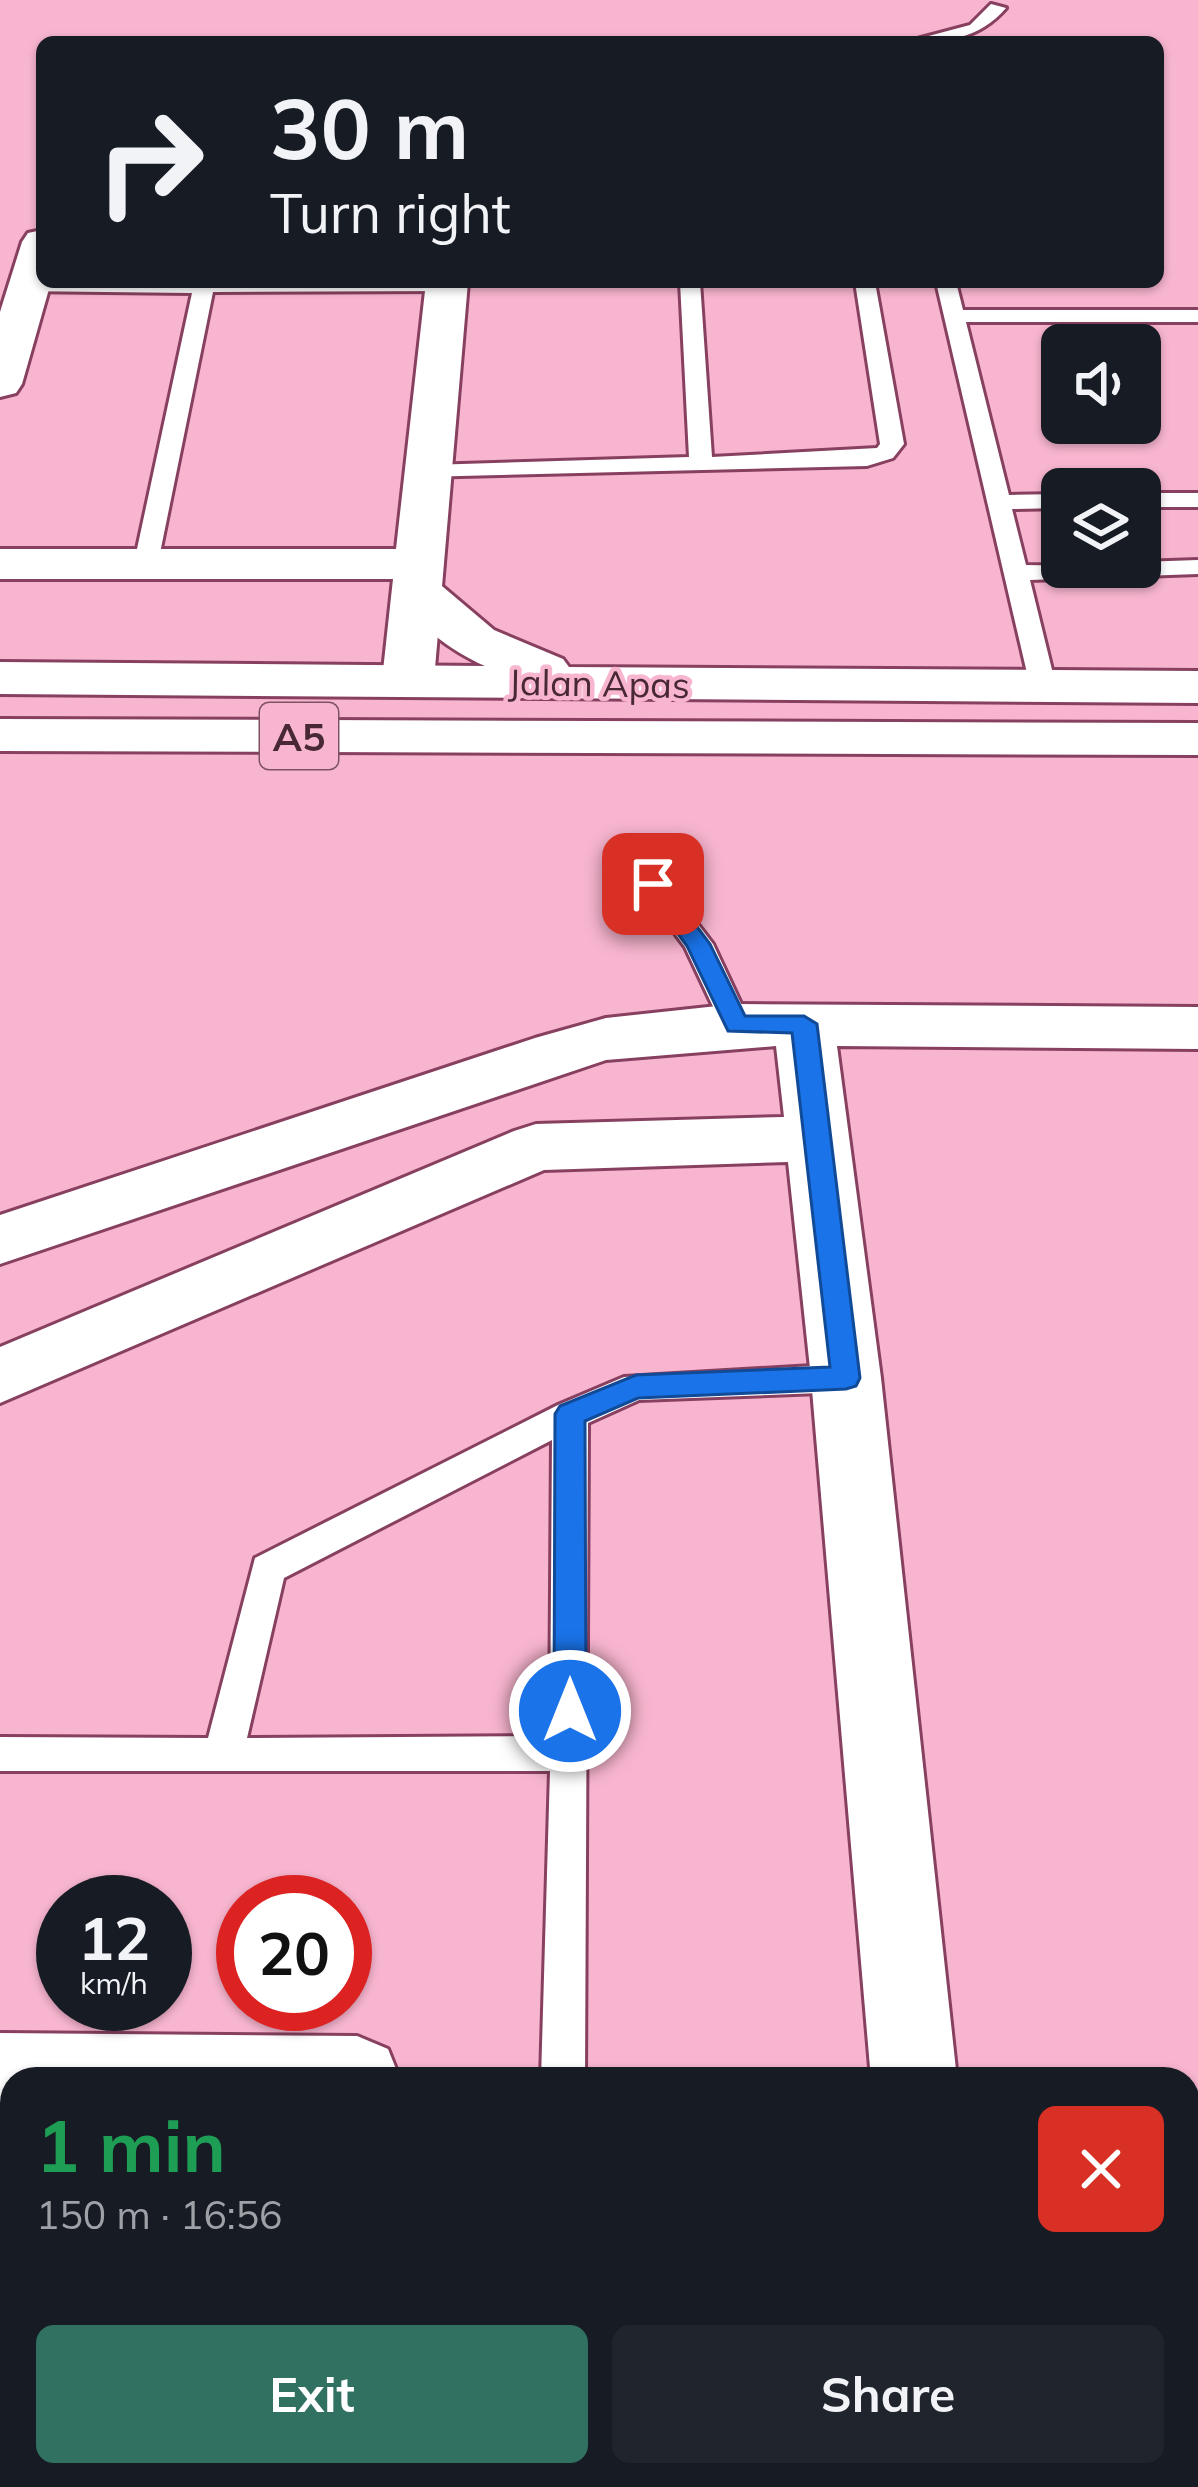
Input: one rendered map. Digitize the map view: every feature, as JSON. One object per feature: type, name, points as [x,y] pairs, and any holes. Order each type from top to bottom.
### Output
[{"type":"main road","points":[[0,384],[36,261]]},
{"type":"main road","points":[[447,288],[407,704],[417,716],[433,722],[570,726],[598,737]]},
{"type":"main road","points":[[0,564],[146,563],[419,578]]},
{"type":"main road","points":[[419,578],[455,631],[478,646],[585,682]]},
{"type":"main road","name":"Jalan Apas","points":[[0,678],[1198,687]]},
{"type":"main road","name":"Jalan Apas","points":[[0,735],[1198,739]]},
{"type":"main road","points":[[794,1025],[818,1139],[846,1378],[913,2067]]},
{"type":"main road","points":[[0,1240],[536,1059],[626,1036],[794,1025],[1198,1028]]},
{"type":"main road","points":[[0,1376],[536,1147],[818,1139]]},
{"type":"lane","points":[[943,36],[976,29],[997,8]]},
{"type":"lane","points":[[28,287],[36,287]]},
{"type":"lane","points":[[146,563],[204,288]]},
{"type":"lane","points":[[690,288],[701,465]]},
{"type":"lane","points":[[429,472],[868,459],[885,453],[892,444],[866,288]]},
{"type":"lane","points":[[948,288],[1043,686]]},
{"type":"lane","points":[[955,316],[1198,316]]},
{"type":"lane","points":[[1161,500],[1198,500]]},
{"type":"lane","points":[[999,502],[1041,501]]},
{"type":"lane","points":[[1016,573],[1198,567]]},
{"type":"lane","points":[[632,857],[698,944],[794,1025]]},
{"type":"lane","points":[[224,1756],[268,1569],[570,1414],[636,1387],[846,1378]]},
{"type":"lane","points":[[562,2067],[570,1753],[570,1414]]},
{"type":"lane","points":[[0,1754],[570,1753]]},
{"type":"route","points":[[570,1711],[570,1414],[636,1387],[846,1378],[804,1024],[736,1024],[698,944],[653,884]]}]
